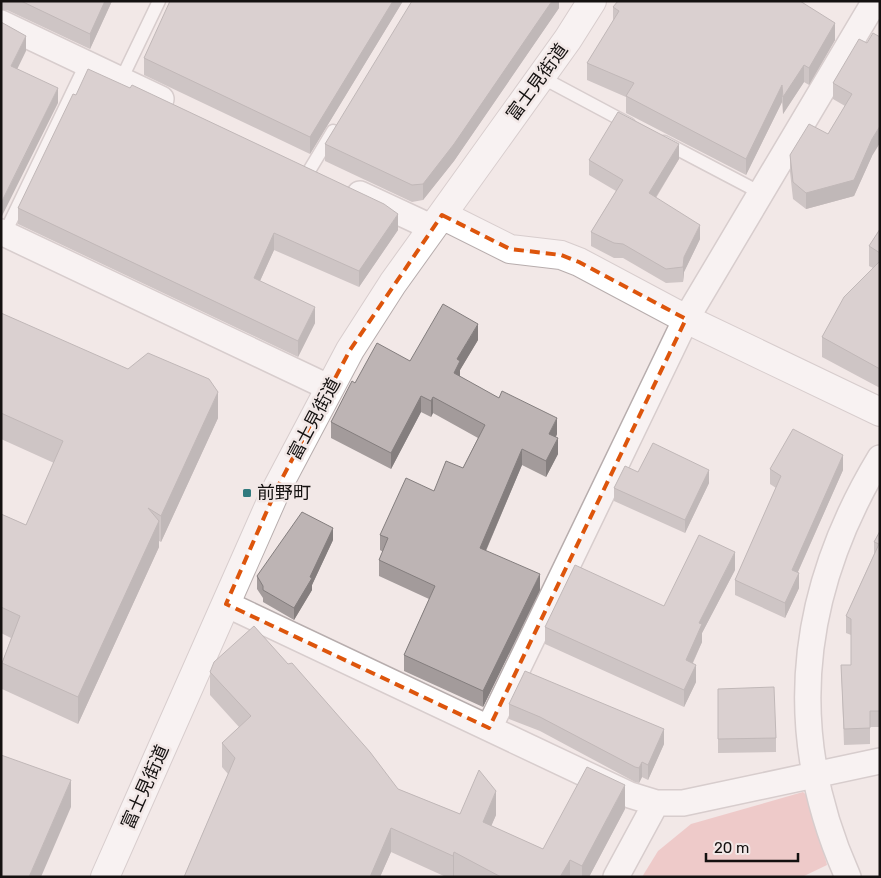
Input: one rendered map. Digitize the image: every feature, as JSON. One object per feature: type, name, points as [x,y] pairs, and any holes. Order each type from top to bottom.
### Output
[{"type":"street","name":"富士見街道","points":[[105,877],[277,488],[350,350],[592,1]]},
{"type":"street","points":[[488,728],[686,319],[875,1]]},
{"type":"street","points":[[1,23],[184,110]]},
{"type":"street","points":[[317,175],[510,249],[561,254],[686,319],[880,412]]},
{"type":"street","points":[[3,233],[330,388]]},
{"type":"street","points":[[848,877],[827,822],[820,774],[808,726],[808,689],[815,618],[820,595],[842,529],[880,458]]},
{"type":"street","points":[[865,877],[841,817],[820,774],[826,667],[834,603],[850,548],[880,488]]},
{"type":"street","points":[[226,604],[630,796],[656,802],[683,803],[880,762]]},
{"type":"street","points":[[616,877],[656,802]]},
{"type":"lane","points":[[121,80],[159,1]]},
{"type":"lane","points":[[3,233],[86,64]]},
{"type":"lane","points":[[541,77],[638,128]]},
{"type":"lane","points":[[317,175],[340,120]]},
{"type":"lane","points":[[655,137],[761,193]]},
{"type":"highlighted area","points":[[442,215],[510,249],[561,255],[579,262],[686,319],[489,728],[226,604],[277,488],[350,350]]},
{"type":"shaded area","points":[[803,792],[809,797],[827,865],[802,877],[642,877],[658,851],[691,824]]},
{"type":"building","points":[[21,1],[105,1],[90,34]]},
{"type":"building","points":[[170,1],[393,1],[310,137],[144,58]]},
{"type":"building","points":[[412,1],[552,1],[454,144],[423,184],[412,185],[325,144]]},
{"type":"building","points":[[618,1],[800,1],[835,23],[809,68],[804,65],[783,97],[782,85],[746,159],[626,96],[634,83],[587,63],[619,11],[613,7]]},
{"type":"building","points":[[1,22],[26,36],[11,66],[58,88],[1,203]]},
{"type":"building","points":[[873,33],[880,37],[880,126],[872,139],[854,180],[806,193],[793,182],[790,155],[809,124],[828,134],[852,94],[833,83],[859,39],[867,43]]},
{"type":"building","points":[[88,69],[130,88],[132,85],[384,204],[398,214],[359,271],[274,233],[254,278],[315,307],[298,341],[18,208],[73,94],[76,95]]},
{"type":"building","points":[[618,112],[679,144],[649,193],[700,225],[684,257],[683,267],[666,269],[623,244],[614,243],[591,232],[623,180],[589,160]]},
{"type":"building","points":[[880,229],[880,253],[869,246]]},
{"type":"building","points":[[880,261],[880,369],[822,337],[844,297]]},
{"type":"building","points":[[443,304],[478,324],[457,359],[460,361],[454,373],[499,398],[502,391],[557,418],[549,434],[558,438],[546,461],[522,449],[480,548],[540,574],[483,691],[404,655],[435,586],[379,560],[388,538],[380,535],[406,478],[434,491],[446,461],[463,468],[485,425],[433,397],[431,401],[421,396],[391,453],[331,422],[352,381],[355,383],[377,343],[410,361]]},
{"type":"building","points":[[1,313],[128,369],[148,353],[209,379],[218,392],[161,516],[148,508],[159,521],[78,697],[2,663],[20,616],[1,607],[1,514],[26,525],[63,441],[1,413]]},
{"type":"building","points":[[793,429],[843,455],[792,570],[799,573],[785,603],[735,580],[781,476],[770,469]]},
{"type":"building","points":[[653,443],[709,470],[685,520],[614,488],[625,466],[638,472]]},
{"type":"building","points":[[302,512],[333,528],[310,577],[312,578],[294,608],[263,590],[263,586],[257,576]]},
{"type":"building","points":[[880,531],[880,711],[870,711],[870,728],[844,729],[841,665],[851,665],[851,619],[846,616],[879,544],[874,542]]},
{"type":"building","points":[[699,535],[735,552],[699,623],[702,624],[686,660],[696,665],[684,690],[545,627],[575,565],[664,606]]},
{"type":"building","points":[[254,626],[288,664],[292,663],[370,752],[398,789],[460,814],[479,770],[496,791],[483,822],[543,849],[587,767],[625,785],[582,866],[570,860],[560,877],[501,877],[454,852],[453,856],[391,828],[370,877],[184,877],[235,758],[222,743],[251,716],[210,672],[214,662]]},
{"type":"building","points":[[525,671],[664,729],[648,765],[642,762],[639,768],[635,767],[540,717],[509,704]]},
{"type":"building","points":[[774,687],[776,738],[718,739],[718,689]]},
{"type":"building","points":[[1,755],[71,780],[29,877],[1,877]]},
{"type":"place","name":"前野町","points":[[247,493]]}]
